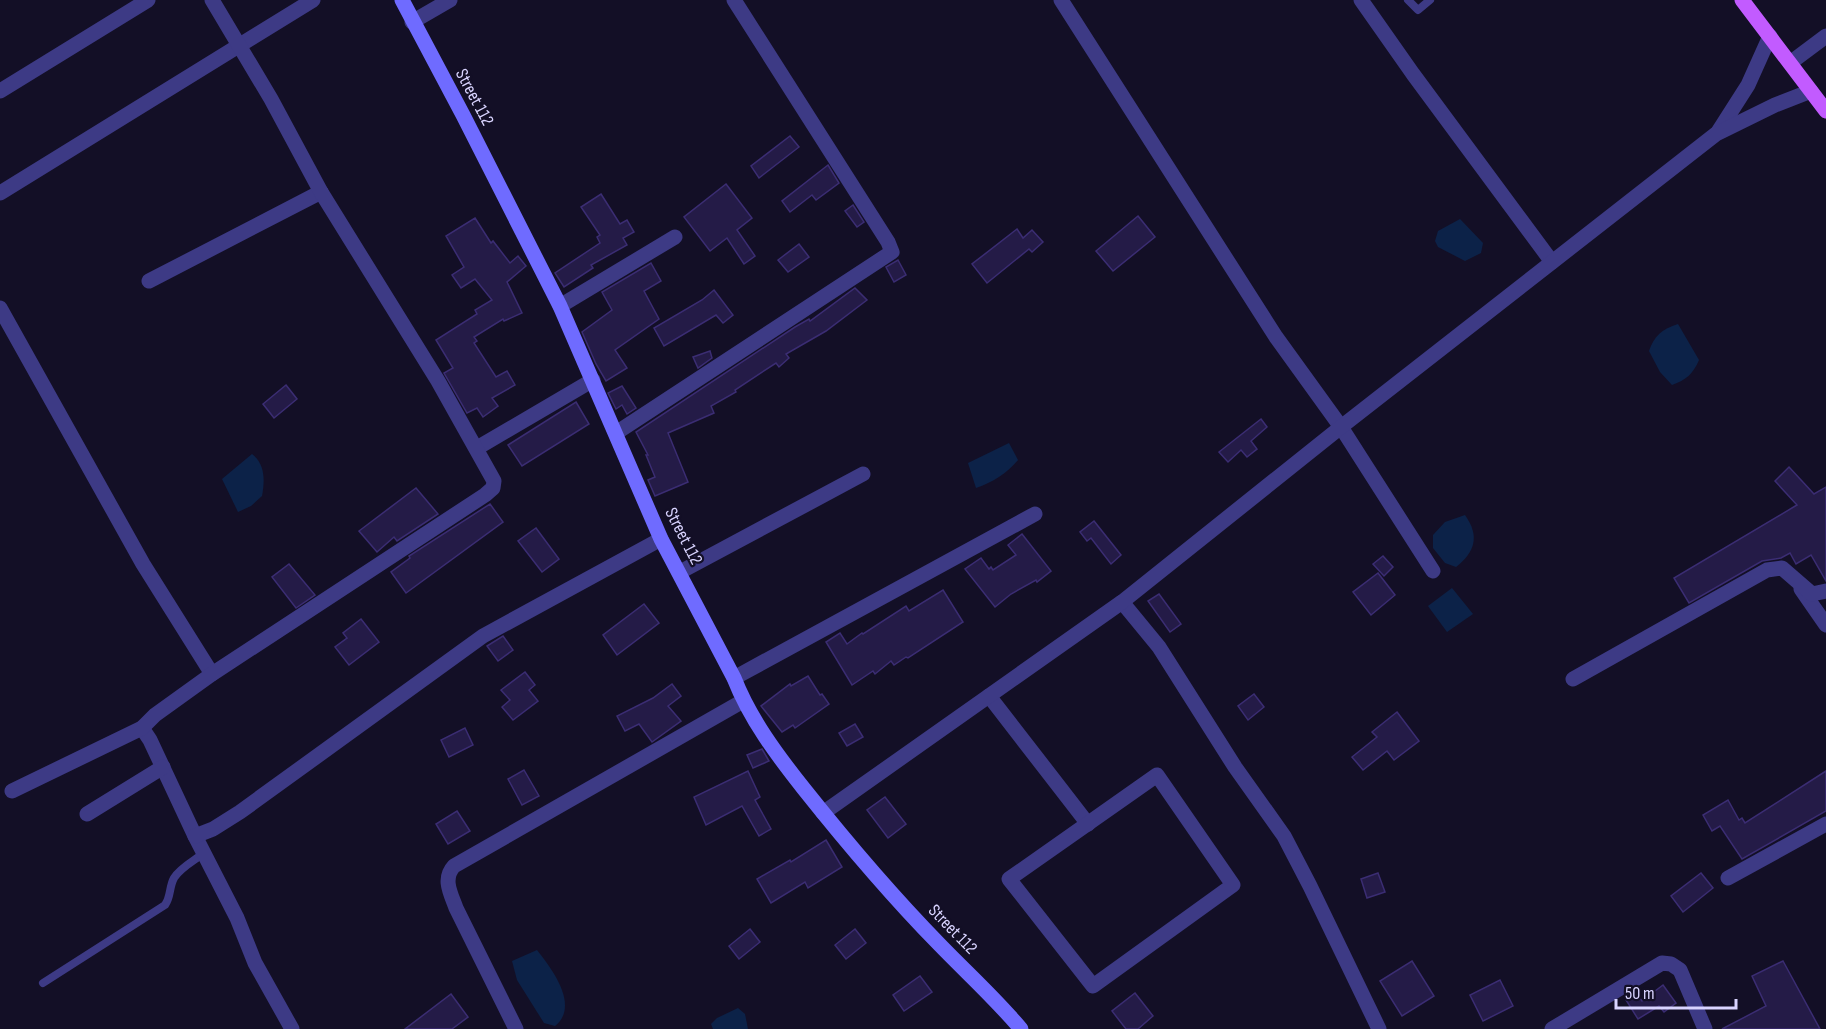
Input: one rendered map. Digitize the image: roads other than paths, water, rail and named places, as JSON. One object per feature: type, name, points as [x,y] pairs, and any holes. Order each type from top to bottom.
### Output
[{"type":"main road","points":[[1742,0],[1826,111]]},
{"type":"street","points":[[0,91],[148,0]]},
{"type":"street","points":[[12,791],[142,728],[212,674],[493,488],[494,481],[477,448],[321,192],[271,99],[212,0]]},
{"type":"street","points":[[0,193],[313,0]]},
{"type":"street","name":"Street 112","points":[[402,0],[560,306],[661,538],[734,678],[743,701],[775,752],[868,868],[940,945],[996,999],[1021,1029]]},
{"type":"street","points":[[412,22],[450,0]]},
{"type":"street","points":[[616,434],[892,252],[888,242],[734,0]]},
{"type":"street","points":[[1061,0],[1276,337],[1341,427],[1432,571]]},
{"type":"street","points":[[1361,0],[1552,262]]},
{"type":"street","points":[[1716,134],[1748,86],[1770,36]]},
{"type":"street","points":[[1790,63],[1826,36]]},
{"type":"street","points":[[822,813],[1122,603],[1341,427],[1716,134],[1775,105],[1811,91]]},
{"type":"street","points":[[149,281],[321,192]]},
{"type":"street","points":[[560,306],[675,237]]},
{"type":"street","points":[[0,308],[143,564],[212,674]]},
{"type":"street","points":[[477,448],[593,380]]},
{"type":"street","points":[[680,572],[863,474]]},
{"type":"street","points":[[734,678],[1035,514]]},
{"type":"street","points":[[195,836],[213,829],[240,812],[483,636],[661,538]]},
{"type":"street","points":[[1573,679],[1767,570],[1782,568],[1812,594],[1826,591]]},
{"type":"street","points":[[1798,584],[1826,625]]},
{"type":"street","points":[[1122,603],[1159,647],[1235,767],[1284,836],[1379,1029]]},
{"type":"street","points":[[989,696],[1088,824]]},
{"type":"street","points":[[516,1029],[456,908],[448,888],[449,871],[454,866],[743,701]]},
{"type":"street","points":[[142,728],[237,918],[255,963],[292,1029]]},
{"type":"street","points":[[87,814],[163,767]]},
{"type":"street","points":[[1157,775],[1233,885],[1093,986],[1009,879],[1088,824],[1157,775]]},
{"type":"street","points":[[1728,878],[1826,824]]},
{"type":"street","points":[[1552,1029],[1662,963],[1671,964],[1680,970],[1705,1029]]},
{"type":"lane","points":[[1408,0],[1418,10],[1430,0]]},
{"type":"lane","points":[[43,983],[165,905],[169,901],[173,880],[204,853]]},
{"type":"water","points":[[1460,219],[1483,243],[1481,253],[1465,261],[1438,247],[1435,241],[1438,231]]},
{"type":"water","points":[[1678,324],[1699,360],[1688,376],[1672,385],[1660,372],[1649,351],[1659,334]]},
{"type":"water","points":[[1009,443],[1018,460],[999,477],[976,488],[968,463]]},
{"type":"water","points":[[252,454],[262,467],[264,484],[262,496],[251,506],[238,512],[222,479]]},
{"type":"water","points":[[1465,515],[1473,530],[1473,543],[1468,556],[1456,567],[1445,563],[1433,548],[1433,535],[1445,522]]},
{"type":"water","points":[[1452,588],[1473,614],[1447,632],[1428,606]]},
{"type":"water","points":[[537,950],[556,977],[564,998],[565,1008],[562,1018],[555,1026],[544,1023],[517,980],[512,961]]},
{"type":"water","points":[[738,1008],[745,1014],[748,1029],[713,1029],[711,1024],[717,1018]]}]
